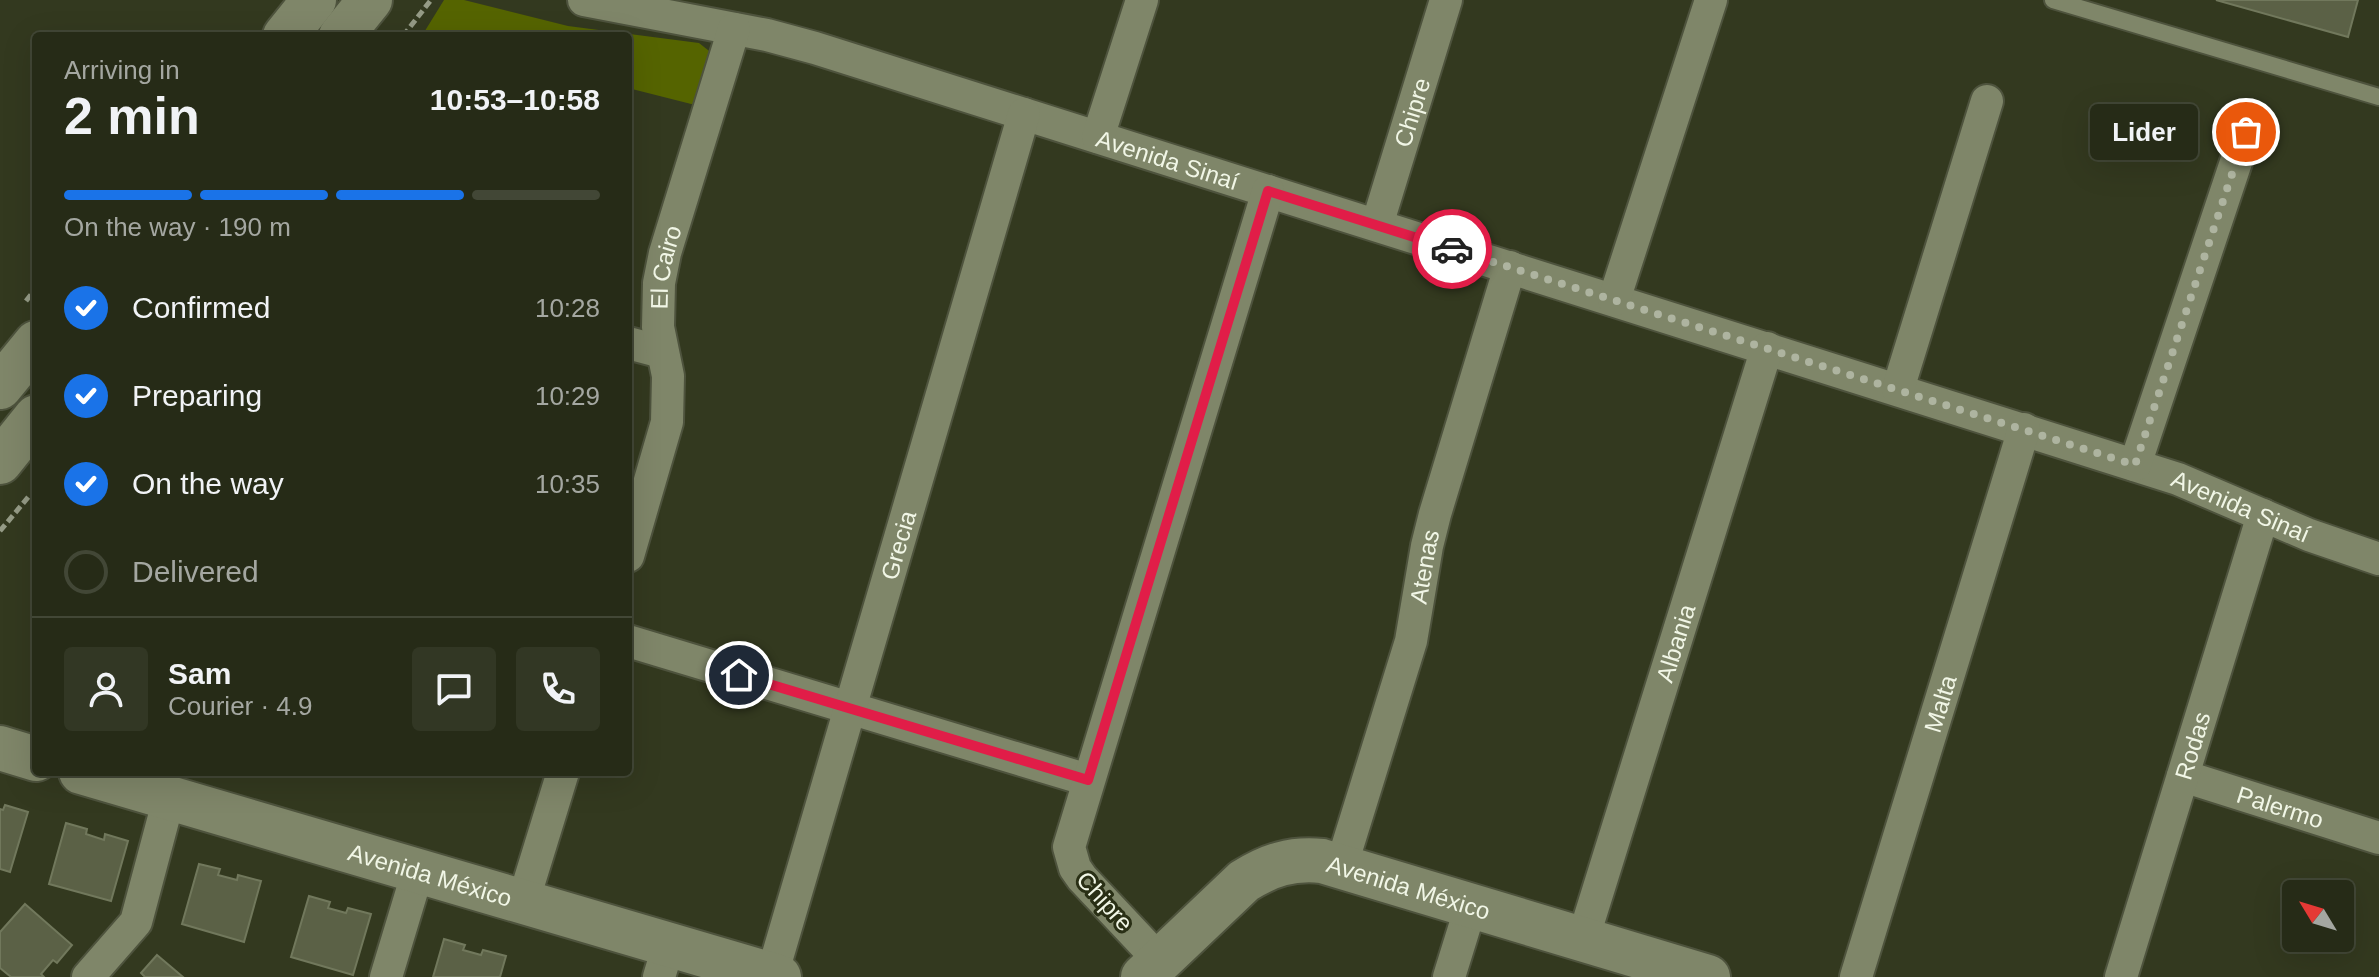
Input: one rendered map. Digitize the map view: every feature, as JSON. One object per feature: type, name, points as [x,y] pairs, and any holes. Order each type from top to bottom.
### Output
[{"type":"street","points":[[288,32],[314,0]]},
{"type":"street","points":[[344,32],[370,0]]},
{"type":"street","name":"Avenida Sinaí","points":[[584,0],[815,48],[2178,479],[2309,535],[2379,558]]},
{"type":"street","points":[[1098,137],[1142,0]]},
{"type":"street","name":"Chipre","points":[[1377,225],[1446,0]]},
{"type":"street","points":[[1614,300],[1711,0]]},
{"type":"street","name":"El Cairo","points":[[632,542],[667,422],[668,376],[658,327],[665,253],[734,29]]},
{"type":"street","points":[[1898,389],[1987,101]]},
{"type":"street","name":"Grecia","points":[[775,976],[1024,114]]},
{"type":"street","points":[[2135,465],[2246,132]]},
{"type":"street","name":"Chipre","points":[[1151,969],[1075,868],[1069,847],[1268,191]]},
{"type":"street","name":"Atenas","points":[[1341,867],[1411,641],[1435,514],[1510,267]]},
{"type":"street","points":[[632,344],[662,352]]},
{"type":"street","points":[[0,387],[32,348]]},
{"type":"street","name":"Albania","points":[[1583,939],[1767,348]]},
{"type":"street","points":[[0,462],[32,422]]},
{"type":"street","name":"Malta","points":[[1856,977],[2024,429]]},
{"type":"street","name":"Rodas","points":[[2121,977],[2263,515]]},
{"type":"street","points":[[632,642],[1088,780]]},
{"type":"street","points":[[0,748],[32,758]]},
{"type":"street","name":"Avenida México","points":[[95,776],[523,902],[664,961],[775,976]]},
{"type":"street","points":[[523,902],[562,776]]},
{"type":"street","name":"Palermo","points":[[2183,776],[2379,838]]},
{"type":"street","points":[[88,977],[136,922],[169,798]]},
{"type":"street","name":"Avenida México","points":[[1151,969],[1244,881],[1282,862],[1302,859],[1322,861],[1708,977]]},
{"type":"street","points":[[386,977],[418,871]]},
{"type":"street","points":[[1449,977],[1471,906]]},
{"type":"lane","points":[[2053,0],[2379,97]]},
{"type":"path","points":[[406,32],[431,0]]},
{"type":"path","points":[[0,531],[32,493]]},
{"type":"green space","points":[[444,0],[464,0],[568,26],[614,32],[424,32]]},
{"type":"green space","points":[[632,34],[699,43],[713,54],[703,107],[632,89]]},
{"type":"building","points":[[2216,0],[2358,0],[2348,37]]},
{"type":"building","points":[[5,805],[28,812],[10,872],[0,869],[0,809],[3,810]]},
{"type":"building","points":[[66,823],[87,829],[86,834],[104,840],[105,834],[128,841],[111,901],[49,884]]},
{"type":"building","points":[[199,864],[220,869],[218,875],[237,880],[238,875],[261,881],[244,942],[182,924]]},
{"type":"building","points":[[309,896],[330,902],[328,908],[346,913],[348,908],[371,914],[353,975],[291,957]]},
{"type":"building","points":[[25,904],[72,945],[57,963],[53,960],[41,974],[44,977],[11,977],[0,968],[0,932]]},
{"type":"building","points":[[444,939],[465,945],[463,950],[481,955],[483,950],[506,956],[500,977],[433,977]]},
{"type":"building","points":[[157,955],[183,977],[145,977],[141,973]]},
{"type":"way so far","points":[[1452,249],[2135,465],[2246,132]]},
{"type":"place","name":"Lider","points":[[2246,132]]},
{"type":"route","points":[[739,675],[1088,780],[1268,191],[1452,249]]}]
